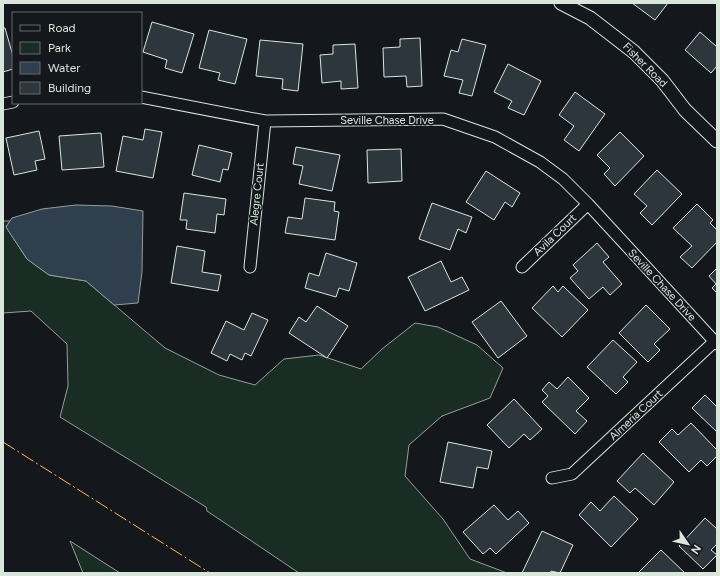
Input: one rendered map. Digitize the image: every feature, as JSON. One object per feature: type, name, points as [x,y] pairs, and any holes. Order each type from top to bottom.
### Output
[{"type":"street","name":"Fisher Road","points":[[561,3],[590,18],[634,52],[662,80],[685,110],[717,141]]},
{"type":"street","name":"Seville Chase Drive","points":[[142,98],[265,121],[443,119],[495,137],[540,162],[563,179],[588,204],[716,343]]},
{"type":"street","name":"Alegre Court","points":[[250,267],[265,121]]},
{"type":"street","name":"Avila Court","points":[[522,267],[588,204]]},
{"type":"street","name":"Almeria Court","points":[[552,478],[572,474],[716,343]]},
{"type":"green space","points":[[3,221],[10,221],[6,227],[27,259],[49,275],[86,281],[165,348],[219,375],[255,385],[284,359],[319,355],[361,369],[382,349],[415,323],[438,327],[477,345],[503,368],[490,398],[442,416],[409,445],[405,476],[443,519],[470,559],[507,573],[299,573],[207,511],[206,507],[60,417],[68,386],[67,344],[31,311],[3,313]]},
{"type":"green space","points":[[70,541],[120,573],[83,573]]},
{"type":"water","points":[[76,205],[112,206],[143,211],[142,272],[138,303],[114,305],[86,281],[49,275],[27,259],[6,227],[12,218],[42,209]]},
{"type":"building","points":[[632,3],[668,3],[655,20]]},
{"type":"building","points":[[152,22],[194,34],[182,73],[165,68],[167,60],[143,52]]},
{"type":"building","points":[[3,28],[5,28],[12,52],[12,69],[3,72]]},
{"type":"building","points":[[209,30],[247,39],[235,84],[218,80],[220,73],[199,68]]},
{"type":"building","points":[[700,32],[717,47],[717,66],[711,73],[685,50]]},
{"type":"building","points":[[420,38],[422,86],[407,87],[406,76],[384,77],[383,48],[400,47],[400,39]]},
{"type":"building","points":[[462,39],[486,45],[472,96],[459,93],[463,80],[444,76],[451,50],[458,52]]},
{"type":"building","points":[[260,40],[303,44],[298,91],[282,89],[283,79],[256,76]]},
{"type":"building","points":[[355,44],[358,88],[341,89],[341,81],[322,83],[320,55],[333,54],[333,45]]},
{"type":"building","points":[[508,64],[541,81],[524,115],[508,108],[512,101],[494,92]]},
{"type":"building","points":[[575,92],[605,114],[579,151],[564,140],[574,126],[559,115]]},
{"type":"building","points":[[145,129],[162,132],[153,178],[116,171],[123,136],[143,140]]},
{"type":"building","points":[[39,131],[45,159],[35,161],[37,170],[14,175],[6,138]]},
{"type":"building","points":[[620,132],[644,156],[615,186],[604,174],[610,168],[597,155]]},
{"type":"building","points":[[101,133],[104,167],[62,170],[59,136]]},
{"type":"building","points":[[199,145],[232,153],[228,170],[223,169],[220,182],[192,175]]},
{"type":"building","points":[[296,147],[340,155],[332,191],[299,184],[303,166],[293,164]]},
{"type":"building","points":[[401,149],[402,181],[368,183],[367,150]]},
{"type":"building","points":[[657,170],[682,194],[652,225],[640,213],[647,206],[634,194]]},
{"type":"building","points":[[486,171],[520,193],[512,207],[505,202],[494,220],[466,202]]},
{"type":"building","points":[[184,193],[226,199],[224,215],[217,214],[215,233],[186,229],[187,220],[180,220]]},
{"type":"building","points":[[305,198],[335,202],[334,211],[339,212],[335,240],[285,233],[288,217],[302,219]]},
{"type":"building","points":[[432,203],[472,217],[466,233],[458,229],[450,250],[419,239]]},
{"type":"building","points":[[697,204],[713,220],[710,223],[717,230],[717,242],[692,268],[680,257],[692,246],[673,228]]},
{"type":"building","points":[[597,243],[609,257],[603,262],[622,284],[610,295],[603,287],[589,299],[570,278],[578,271],[573,265]]},
{"type":"building","points":[[177,246],[205,251],[202,272],[221,275],[218,291],[171,283]]},
{"type":"building","points":[[326,253],[357,263],[349,291],[339,288],[336,297],[305,288],[309,273],[319,276]]},
{"type":"building","points":[[441,261],[451,282],[462,277],[469,290],[425,311],[408,277]]},
{"type":"building","points":[[717,268],[717,293],[712,288],[716,284],[709,276]]},
{"type":"building","points":[[553,286],[558,292],[563,286],[588,310],[562,337],[532,308]]},
{"type":"building","points":[[501,301],[527,336],[498,358],[472,322]]},
{"type":"building","points":[[646,305],[670,329],[654,344],[660,350],[648,362],[619,333]]},
{"type":"building","points":[[317,306],[348,326],[327,358],[289,333],[299,317],[306,322]]},
{"type":"building","points":[[252,313],[268,320],[251,356],[245,353],[242,360],[230,354],[227,361],[211,353],[226,321],[244,330]]},
{"type":"building","points":[[613,340],[637,362],[623,377],[628,382],[616,394],[587,367]]},
{"type":"building","points":[[568,377],[589,398],[576,411],[587,421],[575,434],[542,402],[548,396],[542,390],[549,382],[557,389]]},
{"type":"building","points":[[705,395],[717,407],[717,432],[692,408]]},
{"type":"building","points":[[514,399],[542,429],[530,440],[524,434],[509,448],[487,425]]},
{"type":"building","points":[[691,423],[717,450],[717,456],[707,466],[701,460],[689,472],[659,442],[672,429],[678,435]]},
{"type":"building","points":[[448,442],[492,451],[488,469],[477,467],[473,488],[440,482]]},
{"type":"building","points":[[643,453],[674,482],[654,505],[635,488],[630,493],[617,481]]},
{"type":"building","points":[[614,496],[638,519],[611,547],[579,515],[591,502],[600,511]]},
{"type":"building","points":[[494,505],[508,520],[518,511],[529,523],[496,554],[490,548],[483,554],[463,532]]},
{"type":"building","points":[[705,518],[717,529],[717,544],[711,550],[717,555],[703,569],[679,546]]},
{"type":"building","points":[[542,531],[573,545],[560,573],[551,571],[550,573],[522,573]]},
{"type":"building","points":[[661,550],[685,573],[638,573]]},
{"type":"power","points":[[3,442],[210,573]]}]
